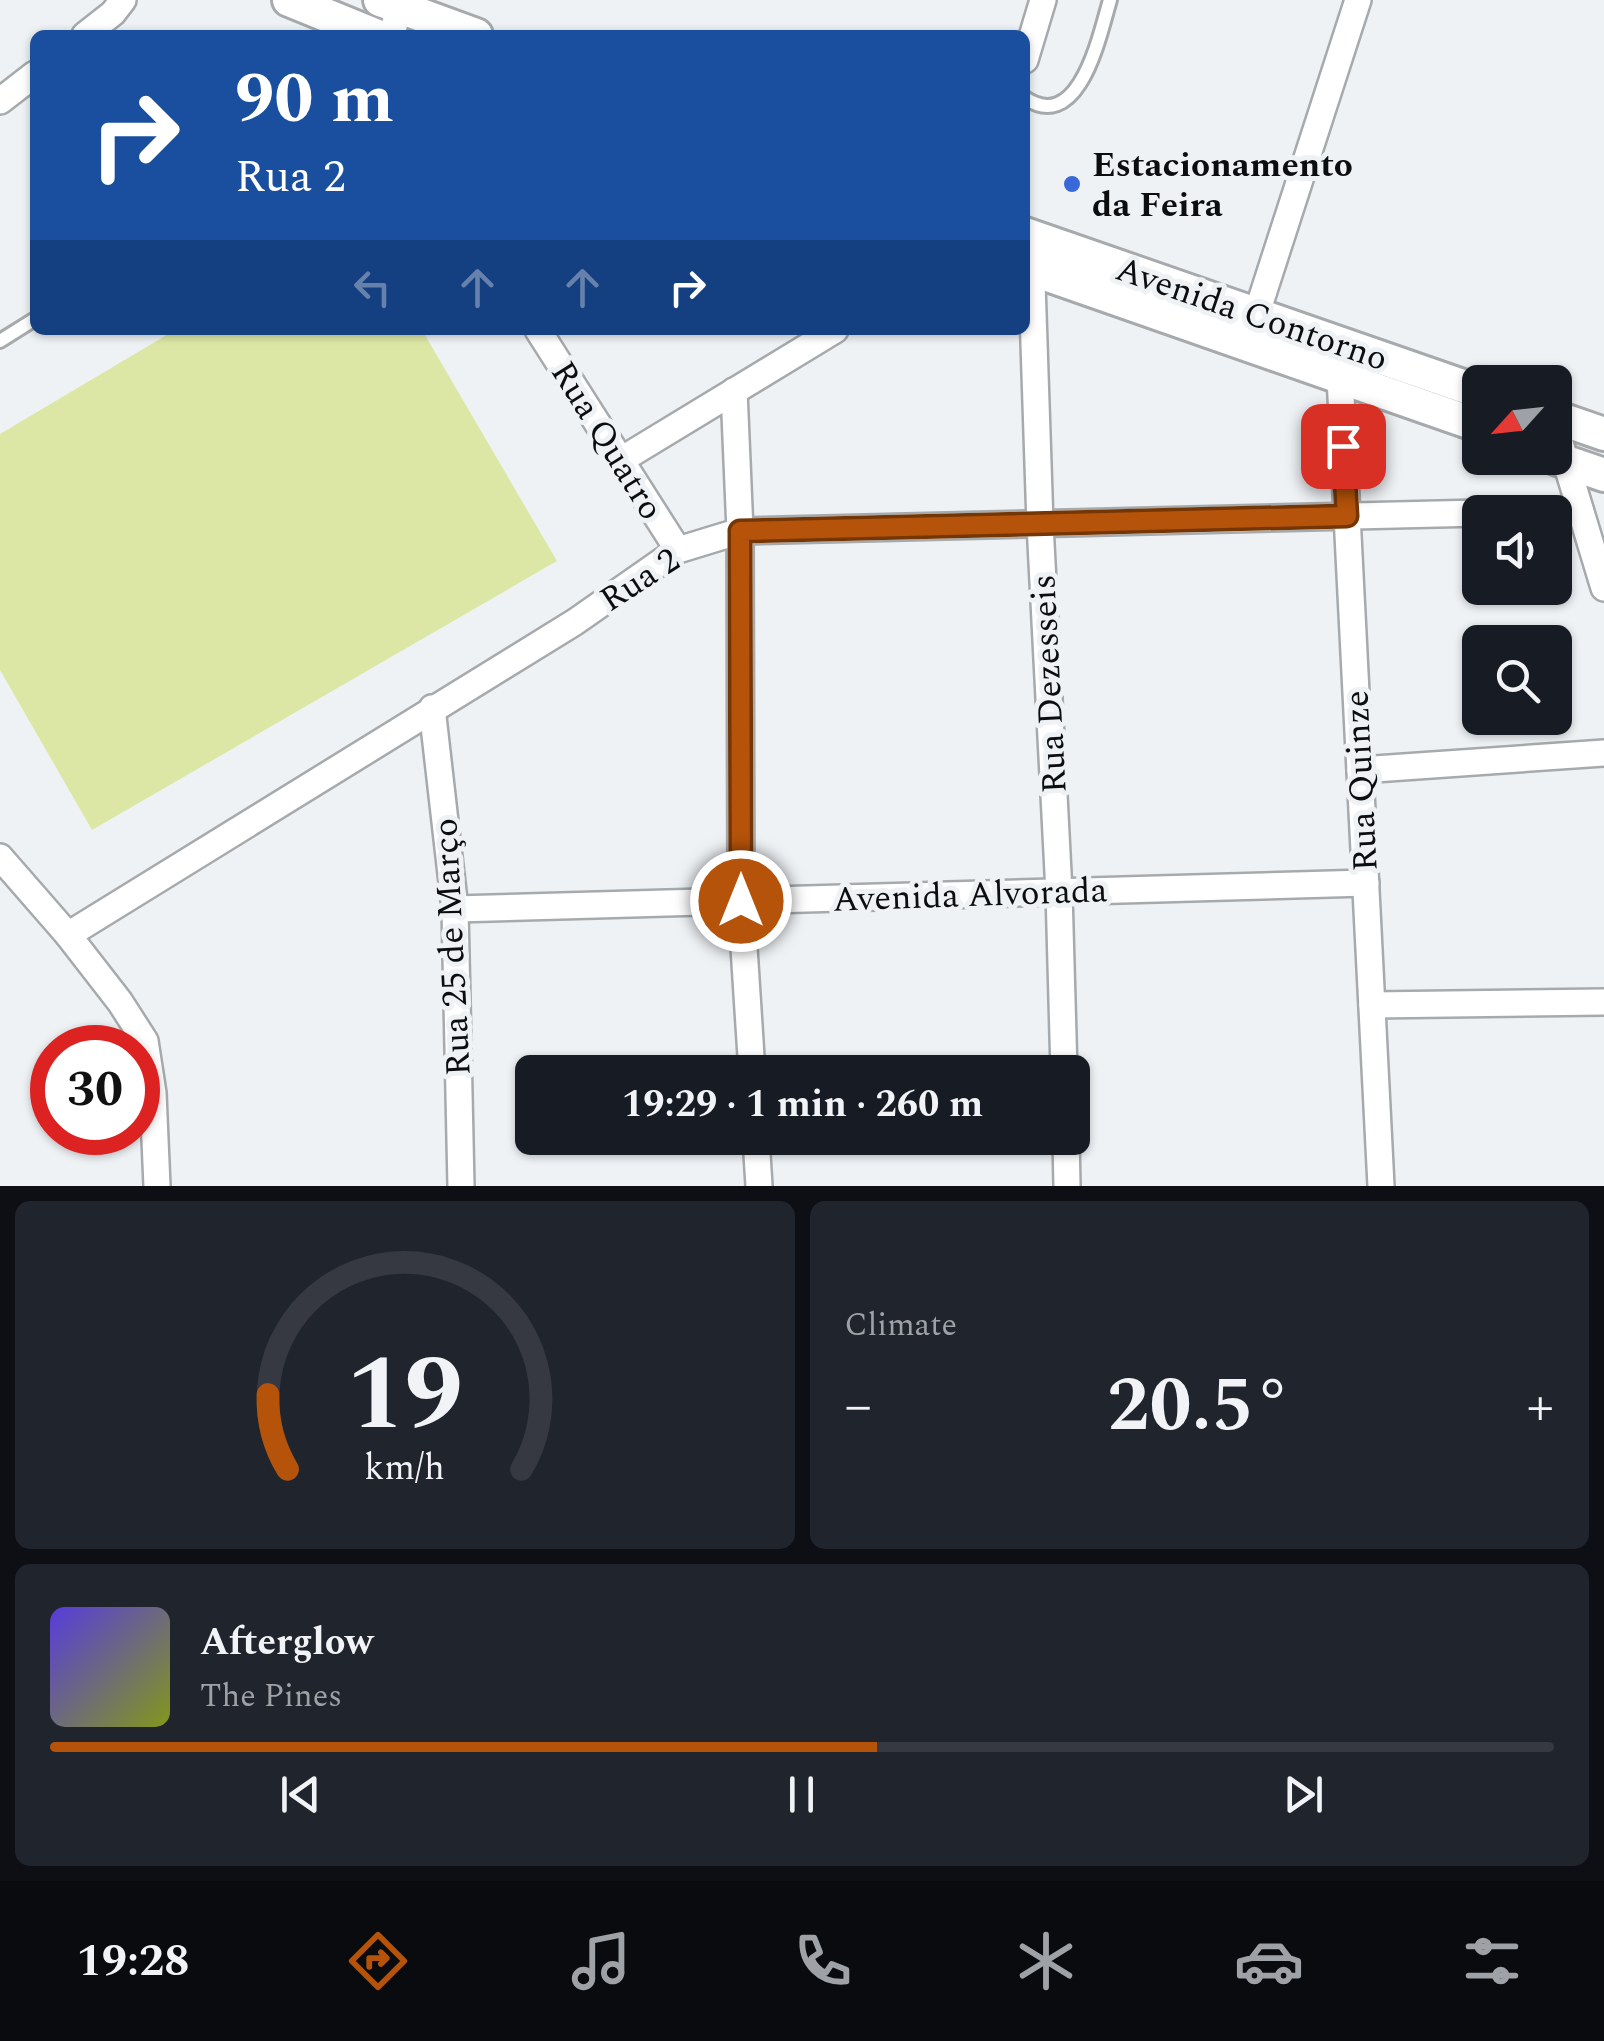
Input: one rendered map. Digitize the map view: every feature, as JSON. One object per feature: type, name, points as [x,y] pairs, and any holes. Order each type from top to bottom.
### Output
[{"type":"street","points":[[91,30],[124,0]]},
{"type":"street","points":[[289,0],[363,30]]},
{"type":"street","points":[[1030,43],[1043,0]]},
{"type":"street","points":[[1252,330],[1358,0]]},
{"type":"street","points":[[390,14],[456,30]]},
{"type":"street","points":[[0,101],[30,78]]},
{"type":"street","name":"Avenida Contorno","points":[[1030,253],[1252,330],[1462,387]]},
{"type":"street","name":"Rua Dezesseis","points":[[1030,297],[1064,1055]]},
{"type":"street","name":"Avenida Contorno","points":[[1252,330],[1340,377],[1462,420]]},
{"type":"street","name":"Rua Quatro","points":[[541,335],[678,550]]},
{"type":"street","points":[[621,460],[827,335]]},
{"type":"street","name":"Rua Quinze","points":[[1340,377],[1381,1186]]},
{"type":"street","points":[[734,392],[740,531],[741,901],[751,1055]]},
{"type":"street","points":[[1572,423],[1604,434]]},
{"type":"street","points":[[1572,464],[1604,475]]},
{"type":"street","points":[[1566,475],[1604,588]]},
{"type":"street","name":"Rua 2","points":[[1572,510],[1580,510]]},
{"type":"street","name":"Rua 2","points":[[68,935],[576,622],[678,550],[740,531],[1462,513]]},
{"type":"street","name":"Rua 25 de Março","points":[[432,708],[455,909],[461,1186]]},
{"type":"street","points":[[1360,770],[1604,753]]},
{"type":"street","points":[[0,857],[68,935],[120,1002],[144,1041],[153,1093],[157,1186]]},
{"type":"street","name":"Avenida Alvorada","points":[[455,909],[1366,883]]},
{"type":"street","points":[[1372,1005],[1604,1002]]},
{"type":"street","points":[[757,1155],[758,1186]]},
{"type":"street","points":[[1066,1155],[1067,1186]]},
{"type":"lane","points":[[1030,102],[1058,104],[1073,93],[1085,77],[1110,0]]},
{"type":"lane","points":[[0,341],[30,323]]},
{"type":"green space","points":[[167,335],[425,335],[557,561],[92,830],[0,670],[0,434]]},
{"type":"place","name":"Estacionamento da Feira","points":[[1072,184]]},
{"type":"route","points":[[741,901],[740,531],[1347,516],[1343,446]]}]
